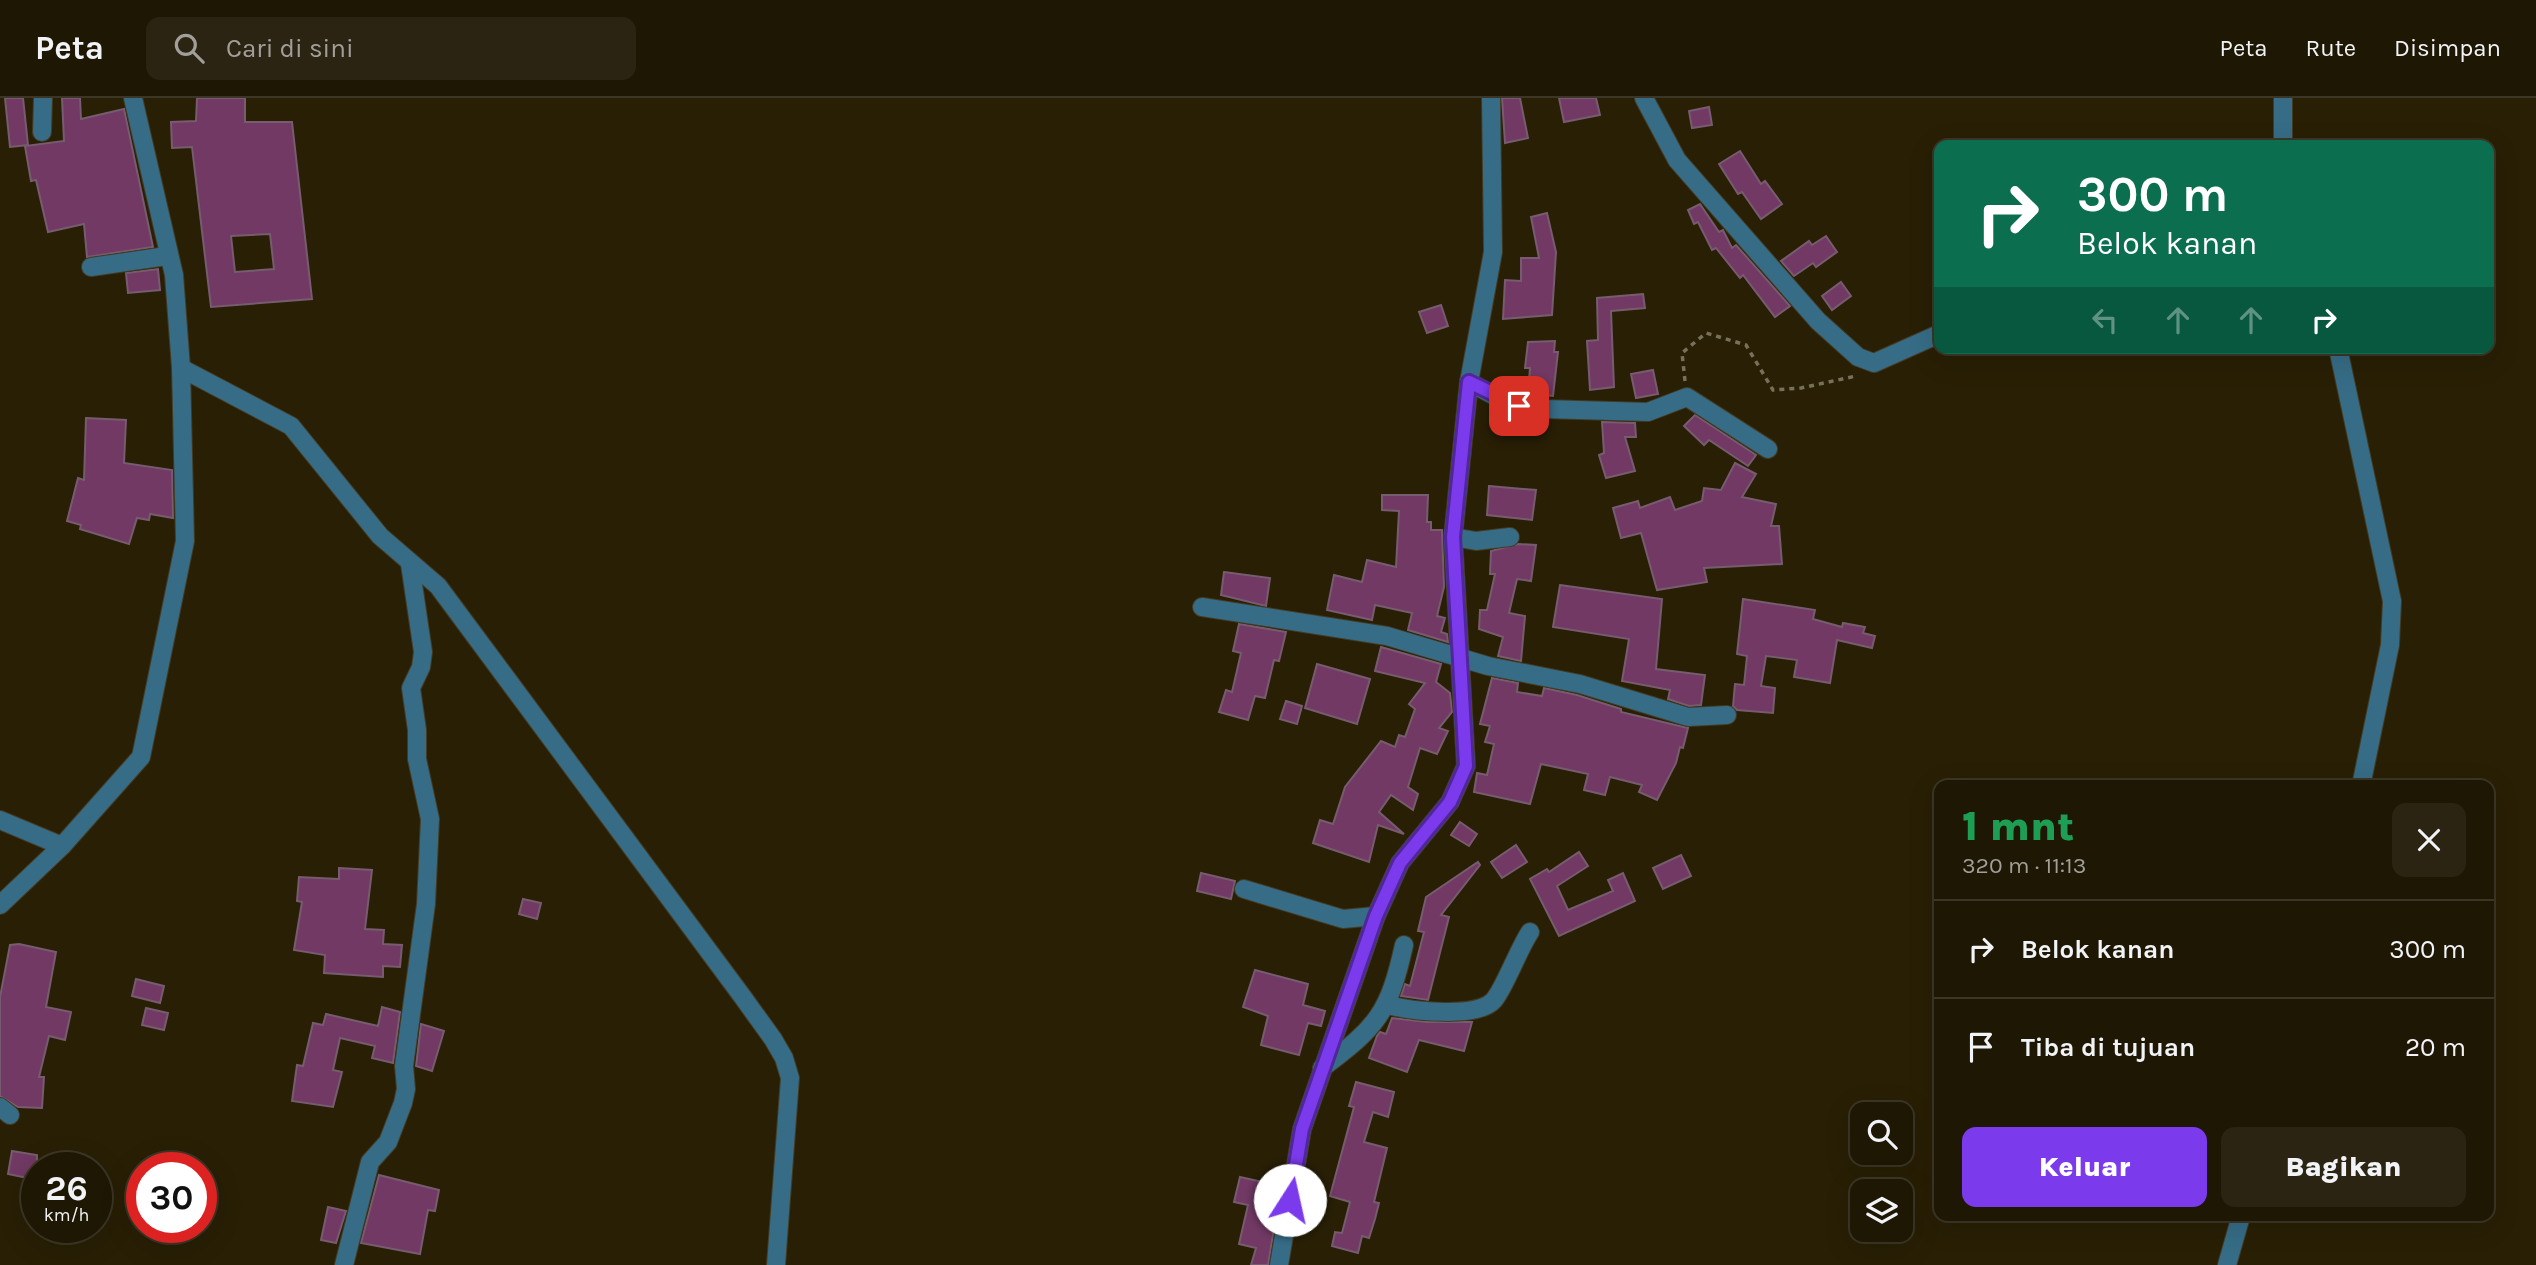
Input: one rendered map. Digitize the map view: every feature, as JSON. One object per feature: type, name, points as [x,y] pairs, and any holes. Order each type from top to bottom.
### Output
[{"type":"street","points":[[42,132],[43,98]]},
{"type":"street","points":[[0,905],[62,846],[141,757],[185,541],[181,368],[174,275],[167,256],[133,98]]},
{"type":"street","points":[[1279,1265],[1302,1129],[1376,916],[1400,863],[1450,802],[1466,766],[1453,537],[1469,382],[1493,252],[1491,98]]},
{"type":"street","points":[[1644,98],[1677,160],[1818,321],[1858,357],[1874,363],[1934,336]]},
{"type":"street","points":[[2283,98],[2283,140]]},
{"type":"street","points":[[91,267],[167,256]]},
{"type":"street","points":[[2339,354],[2392,601],[2390,645],[2362,780]]},
{"type":"street","points":[[181,368],[291,426],[380,536],[438,586],[742,996],[784,1058],[789,1078],[776,1265]]},
{"type":"street","points":[[1469,382],[1506,402],[1543,409],[1648,412],[1687,397],[1768,449]]},
{"type":"street","points":[[1453,537],[1476,541],[1510,537]]},
{"type":"street","points":[[344,1265],[370,1162],[388,1142],[403,1103],[406,1088],[404,1066],[426,904],[430,819],[417,759],[417,730],[411,688],[421,667],[423,652],[410,564]]},
{"type":"street","points":[[1202,607],[1387,636],[1460,659],[1580,684],[1666,713],[1688,717],[1727,715]]},
{"type":"street","points":[[0,820],[62,846]]},
{"type":"street","points":[[1244,889],[1343,919],[1376,916]]},
{"type":"street","points":[[1388,1005],[1433,1013],[1455,1009],[1479,1010],[1489,1005],[1496,998],[1515,956],[1530,932]]},
{"type":"street","points":[[1322,1068],[1373,1027],[1388,1005],[1404,945]]},
{"type":"street","points":[[2227,1265],[2240,1221]]},
{"type":"path","points":[[1687,397],[1682,353],[1706,333],[1746,345],[1773,390],[1801,388],[1866,374]]},
{"type":"building","points":[[5,98],[23,98],[28,145],[10,147]]},
{"type":"building","points":[[62,98],[80,98],[81,119],[124,109],[153,247],[87,257],[84,224],[48,232],[36,180],[31,181],[25,146],[64,141]]},
{"type":"building","points":[[197,98],[245,98],[245,122],[292,122],[312,299],[211,307],[192,147],[172,148],[171,122],[196,121]],"holes":[[[270,234],[274,269],[235,272],[231,236]]]},
{"type":"building","points":[[1502,98],[1520,98],[1528,138],[1505,143]]},
{"type":"building","points":[[1559,98],[1596,98],[1600,115],[1564,122]]},
{"type":"building","points":[[1709,107],[1712,125],[1692,128],[1689,111]]},
{"type":"building","points":[[1740,151],[1761,184],[1765,181],[1782,204],[1761,219],[1742,192],[1738,194],[1719,164]]},
{"type":"building","points":[[1700,204],[1719,232],[1723,230],[1732,248],[1736,245],[1790,306],[1775,317],[1743,275],[1740,278],[1716,248],[1712,250],[1698,222],[1694,224],[1688,210]]},
{"type":"building","points":[[1547,213],[1556,252],[1552,315],[1503,319],[1505,280],[1521,281],[1521,258],[1539,258],[1531,217]]},
{"type":"building","points":[[1826,236],[1837,252],[1816,267],[1813,263],[1794,276],[1781,261],[1809,241],[1812,245]]},
{"type":"building","points":[[158,269],[160,290],[128,293],[126,273]]},
{"type":"building","points":[[1841,282],[1851,296],[1832,310],[1822,296]]},
{"type":"building","points":[[1643,294],[1645,308],[1611,311],[1614,387],[1590,390],[1587,341],[1598,340],[1597,298]]},
{"type":"building","points":[[1441,305],[1448,326],[1427,333],[1419,312]]},
{"type":"building","points":[[1555,341],[1554,352],[1558,352],[1553,396],[1528,393],[1530,368],[1525,368],[1528,342]]},
{"type":"building","points":[[1653,370],[1658,394],[1636,398],[1631,374]]},
{"type":"building","points":[[1695,415],[1756,455],[1748,466],[1709,440],[1704,445],[1684,426]]},
{"type":"building","points":[[86,418],[126,420],[124,463],[172,470],[173,518],[150,514],[149,520],[137,518],[129,544],[80,529],[81,525],[67,521],[78,478],[84,480]]},
{"type":"building","points":[[1602,422],[1635,423],[1636,437],[1625,437],[1635,471],[1606,478],[1599,455],[1604,453]]},
{"type":"building","points":[[1735,463],[1756,474],[1742,497],[1776,504],[1771,526],[1779,526],[1782,564],[1704,568],[1707,582],[1657,590],[1641,533],[1621,538],[1613,508],[1638,501],[1640,508],[1670,497],[1675,510],[1702,501],[1704,488],[1721,490]]},
{"type":"building","points":[[1489,486],[1536,490],[1532,520],[1487,515]]},
{"type":"building","points":[[1382,495],[1428,495],[1427,522],[1431,522],[1431,530],[1442,530],[1444,587],[1437,616],[1445,618],[1441,632],[1447,634],[1448,642],[1408,630],[1412,613],[1375,605],[1372,620],[1327,610],[1334,575],[1362,582],[1367,560],[1396,567],[1399,511],[1382,510]]},
{"type":"building","points":[[1518,544],[1536,545],[1531,581],[1517,579],[1509,613],[1525,616],[1521,661],[1498,656],[1503,637],[1479,629],[1480,610],[1487,610],[1495,574],[1490,574],[1491,551]]},
{"type":"building","points":[[1224,572],[1270,578],[1266,606],[1221,595]]},
{"type":"building","points":[[1560,585],[1662,599],[1656,669],[1705,675],[1701,705],[1689,706],[1668,699],[1670,690],[1622,681],[1629,639],[1553,627]]},
{"type":"building","points":[[1743,599],[1815,610],[1813,619],[1842,627],[1843,623],[1865,627],[1863,633],[1875,636],[1872,648],[1837,640],[1830,683],[1794,677],[1797,660],[1766,656],[1761,686],[1775,688],[1773,713],[1737,710],[1733,706],[1735,684],[1744,685],[1747,656],[1737,654]]},
{"type":"building","points":[[1239,624],[1286,632],[1279,661],[1274,660],[1265,698],[1255,696],[1248,720],[1219,712],[1226,690],[1232,692],[1241,653],[1233,651]]},
{"type":"building","points":[[1381,647],[1441,664],[1436,682],[1450,693],[1452,712],[1439,728],[1448,731],[1437,754],[1420,748],[1408,787],[1418,794],[1413,810],[1391,795],[1379,812],[1404,834],[1378,825],[1369,862],[1313,843],[1320,820],[1333,824],[1345,787],[1381,741],[1395,747],[1399,735],[1405,737],[1415,709],[1409,704],[1425,683],[1375,671]]},
{"type":"building","points":[[1317,664],[1370,679],[1357,724],[1305,708]]},
{"type":"building","points":[[1492,678],[1518,683],[1517,692],[1542,696],[1544,688],[1577,695],[1621,709],[1621,712],[1688,728],[1683,748],[1680,747],[1676,763],[1657,800],[1639,792],[1642,785],[1610,777],[1605,795],[1584,790],[1588,774],[1541,764],[1530,804],[1474,792],[1477,773],[1487,775],[1494,744],[1485,742],[1490,726],[1480,724]]},
{"type":"building","points":[[1286,701],[1302,706],[1297,724],[1280,719]]},
{"type":"building","points":[[1460,822],[1477,834],[1469,846],[1451,835]]},
{"type":"building","points":[[1516,845],[1527,862],[1502,878],[1491,862]]},
{"type":"building","points":[[1579,852],[1588,866],[1557,886],[1568,910],[1613,891],[1608,880],[1623,873],[1635,901],[1559,936],[1530,879],[1547,869],[1549,872]]},
{"type":"building","points":[[1681,855],[1691,876],[1663,889],[1653,868]]},
{"type":"building","points":[[1478,862],[1480,865],[1441,915],[1449,917],[1428,1000],[1401,996],[1405,984],[1410,986],[1424,932],[1418,931],[1426,897]]},
{"type":"building","points":[[339,868],[372,870],[365,929],[384,930],[383,944],[402,945],[400,967],[383,966],[383,977],[324,973],[325,955],[294,950],[302,902],[297,901],[299,877],[339,879]]},
{"type":"building","points":[[1201,873],[1235,881],[1231,899],[1197,891]]},
{"type":"building","points":[[523,899],[541,903],[537,919],[519,914]]},
{"type":"building","points":[[19,944],[56,952],[46,1007],[71,1012],[65,1040],[49,1036],[39,1077],[44,1077],[42,1108],[18,1107],[0,1096],[0,997],[10,945]]},
{"type":"building","points":[[1255,970],[1308,984],[1303,1005],[1325,1011],[1321,1026],[1308,1023],[1299,1055],[1261,1045],[1268,1016],[1243,1007]]},
{"type":"building","points":[[136,979],[164,986],[160,1003],[132,996]]},
{"type":"building","points":[[382,1007],[400,1012],[393,1063],[372,1058],[375,1046],[340,1038],[333,1070],[342,1072],[333,1107],[292,1101],[297,1065],[303,1066],[313,1023],[323,1025],[326,1014],[378,1026]]},
{"type":"building","points":[[146,1008],[168,1013],[164,1030],[142,1025]]},
{"type":"building","points":[[1392,1018],[1427,1022],[1472,1022],[1464,1051],[1419,1040],[1407,1072],[1369,1058],[1377,1036],[1380,1032],[1386,1034]]},
{"type":"building","points":[[421,1024],[444,1031],[432,1071],[416,1066]]},
{"type":"building","points":[[1356,1082],[1394,1092],[1388,1117],[1373,1112],[1364,1142],[1387,1148],[1374,1202],[1379,1203],[1375,1219],[1369,1238],[1362,1236],[1358,1253],[1332,1246],[1335,1232],[1342,1233],[1350,1202],[1330,1196],[1354,1107],[1349,1106]]},
{"type":"building","points":[[12,1151],[21,1152],[21,1177],[8,1174]]},
{"type":"building","points":[[379,1175],[439,1190],[435,1211],[428,1210],[420,1254],[361,1243]]},
{"type":"building","points":[[1240,1177],[1281,1186],[1268,1265],[1251,1265],[1256,1248],[1239,1244],[1248,1205],[1234,1202]]},
{"type":"building","points":[[1303,1191],[1318,1194],[1311,1223],[1298,1219]]},
{"type":"building","points":[[328,1207],[346,1211],[336,1243],[321,1240]]},
{"type":"route","points":[[1290,1200],[1302,1129],[1376,916],[1400,863],[1450,802],[1466,766],[1453,537],[1469,382],[1519,406]]}]
